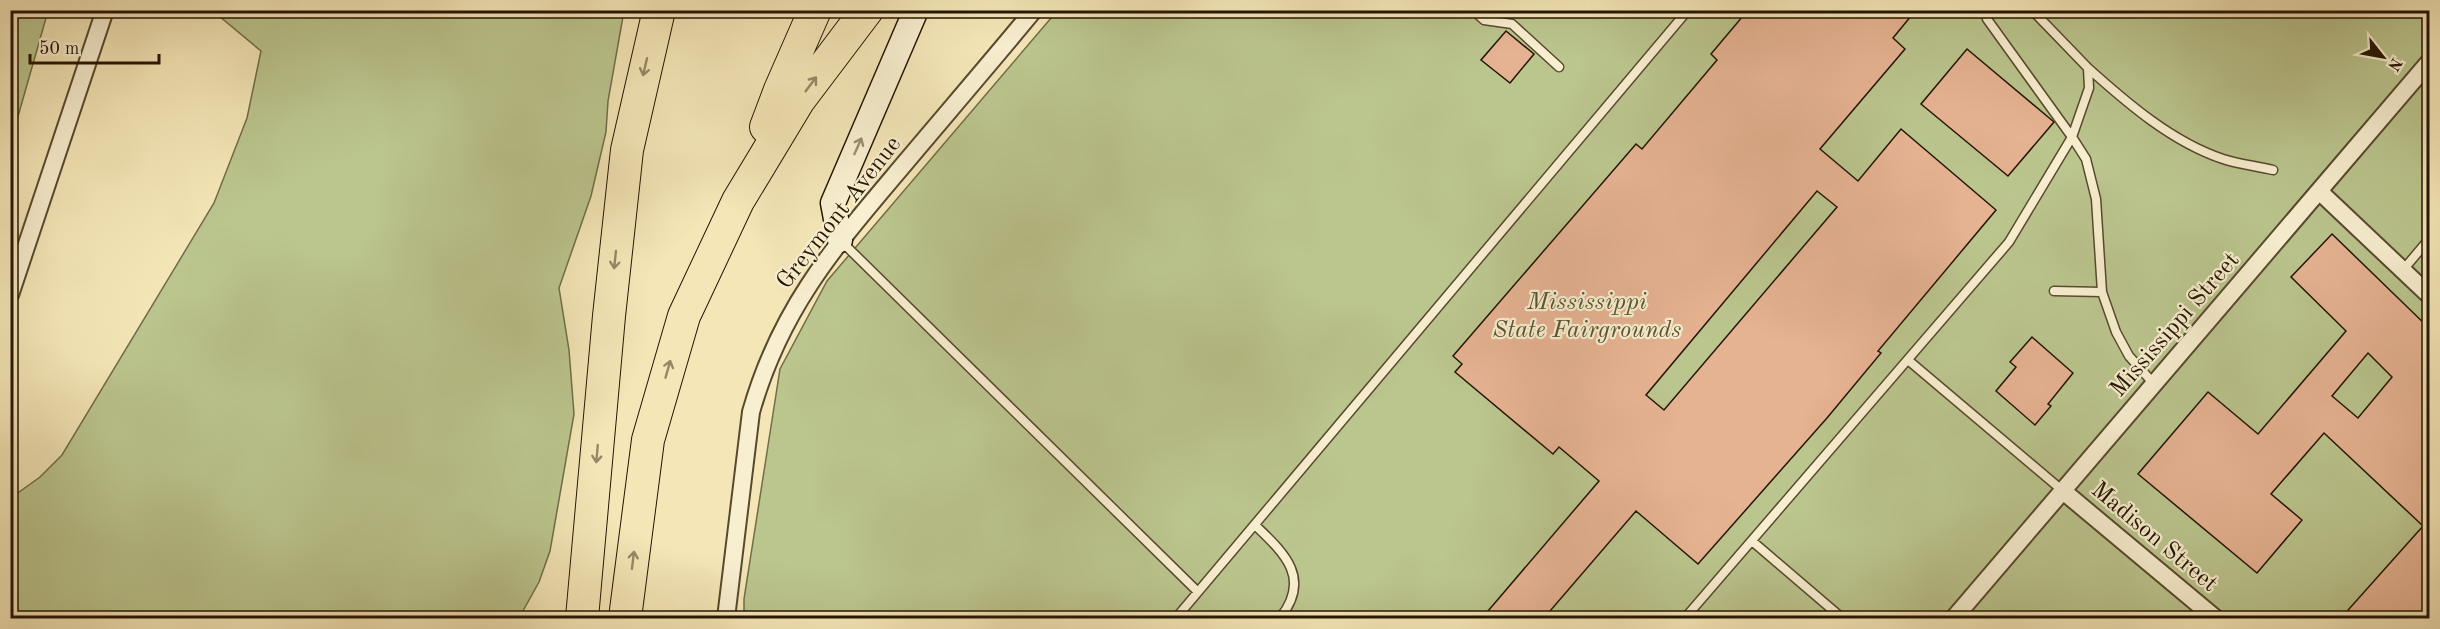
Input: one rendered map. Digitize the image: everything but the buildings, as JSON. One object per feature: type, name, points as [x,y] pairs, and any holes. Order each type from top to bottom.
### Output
[{"type":"highway","points":[[582,618],[609,316],[627,150],[658,10]]},
{"type":"highway","points":[[625,618],[648,440],[684,316],[738,201],[780,90],[815,10]]},
{"type":"highway","points":[[738,201],[799,100],[867,10]]},
{"type":"main road","points":[[840,240],[833,203],[916,10]]},
{"type":"street","points":[[10,295],[105,10]]},
{"type":"street","name":"Greymont Avenue","points":[[726,618],[745,443],[759,384],[788,317],[808,284],[840,240],[1034,10]]},
{"type":"street","name":"Mississippi Street","points":[[1954,618],[2319,191],[2424,78],[2430,61]]},
{"type":"street","points":[[2319,191],[2430,296]]},
{"type":"street","name":"Madison Street","points":[[2063,491],[2215,618]]},
{"type":"lane","points":[[1473,10],[1484,20],[1512,24],[1559,67]]},
{"type":"lane","points":[[1176,618],[1688,10]]},
{"type":"lane","points":[[1987,10],[1987,19],[2086,159],[2096,199],[2102,292],[2116,332],[2129,356],[2154,384]]},
{"type":"lane","points":[[2032,10],[2088,68],[2120,96],[2192,146],[2224,159],[2272,170]]},
{"type":"lane","points":[[1685,618],[2009,242],[2072,137],[2089,88],[2088,68]]},
{"type":"lane","points":[[2403,270],[2430,238]]},
{"type":"lane","points":[[840,240],[1198,592]]},
{"type":"lane","points":[[2054,291],[2102,292]]},
{"type":"lane","points":[[1908,360],[2063,491]]},
{"type":"lane","points":[[1255,525],[1282,551],[1294,575],[1290,606],[1280,618]]},
{"type":"lane","points":[[1752,541],[1842,618]]},
{"type":"green space","points":[[10,11],[48,11],[11,141]]},
{"type":"green space","points":[[213,11],[624,11],[608,101],[606,132],[591,196],[559,288],[569,350],[574,414],[550,551],[539,582],[519,618],[11,618],[11,498],[40,477],[62,455],[214,203],[247,118],[261,51]]},
{"type":"green space","name":"Mississippi State Fairgrounds","points":[[1057,11],[2429,11],[2429,618],[744,618],[744,599],[780,369],[827,281]]}]
